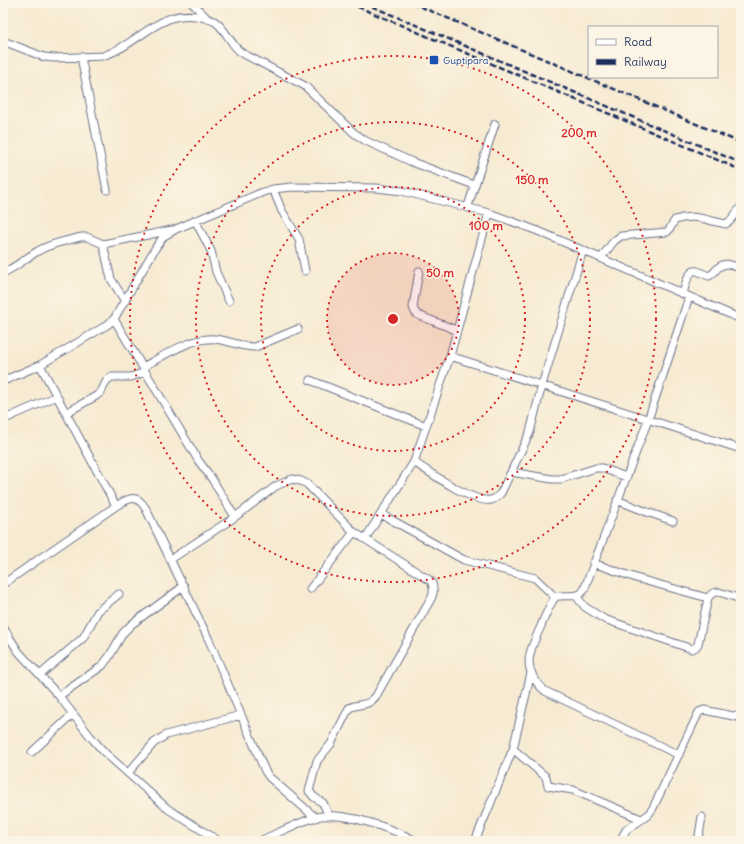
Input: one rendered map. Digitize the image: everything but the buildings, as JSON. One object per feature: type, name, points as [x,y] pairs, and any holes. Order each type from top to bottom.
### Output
[{"type":"street","points":[[192,3],[206,18]]},
{"type":"street","points":[[733,3],[741,5]]},
{"type":"street","points":[[3,41],[44,57],[99,57],[111,54],[155,21],[166,15],[179,12],[194,13],[215,22],[221,27],[233,46],[242,53],[305,86],[354,134],[412,162],[474,185]]},
{"type":"street","points":[[81,57],[107,190]]},
{"type":"street","points":[[468,206],[495,124]]},
{"type":"street","points":[[3,381],[40,365],[114,319],[164,236],[195,220],[263,192],[273,189],[292,187],[390,189],[489,212],[583,250],[741,319]]},
{"type":"street","points":[[273,189],[282,211],[299,239],[305,271]]},
{"type":"street","points":[[601,258],[614,241],[621,236],[667,232],[675,220],[692,216],[726,224],[741,206]]},
{"type":"street","points":[[365,539],[414,462],[450,356],[489,212]]},
{"type":"street","points":[[195,220],[211,251],[216,272],[229,301]]},
{"type":"street","points":[[3,273],[37,251],[81,237],[87,237],[103,244],[176,229]]},
{"type":"street","points":[[103,244],[111,279],[125,302]]},
{"type":"street","points":[[414,462],[447,484],[480,499],[492,500],[501,493],[530,432],[542,385],[583,250]]},
{"type":"street","points":[[475,841],[513,749],[531,673],[529,655],[531,648],[555,598],[564,595],[576,596],[582,592],[648,420],[686,295],[689,275],[695,271],[709,276],[714,273],[719,266],[724,264],[729,264],[741,269]]},
{"type":"street","points":[[419,270],[413,307],[415,312],[418,315],[456,330]]},
{"type":"street","points":[[114,319],[198,460],[212,479],[235,517]]},
{"type":"street","points":[[66,413],[96,396],[107,380],[112,377],[130,377],[189,343],[199,340],[216,339],[248,347],[255,347],[298,329]]},
{"type":"street","points":[[450,356],[741,449]]},
{"type":"street","points":[[40,365],[116,506]]},
{"type":"street","points":[[310,380],[426,426]]},
{"type":"street","points":[[8,418],[57,396]]},
{"type":"street","points":[[512,472],[552,479],[561,479],[596,468],[602,468],[626,477]]},
{"type":"street","points":[[171,559],[235,517],[276,486],[292,479],[301,480],[307,484],[354,532],[427,578],[434,586],[432,597],[376,696],[366,704],[355,705],[349,708],[331,744],[317,761],[309,791],[323,803],[329,816]]},
{"type":"street","points":[[3,584],[116,506],[132,498],[138,499],[143,503],[184,586],[219,662],[265,771],[269,777],[316,818]]},
{"type":"street","points":[[617,500],[673,521]]},
{"type":"street","points":[[381,514],[464,560],[535,578],[555,598]]},
{"type":"street","points":[[310,589],[354,532]]},
{"type":"street","points":[[593,563],[708,598]]},
{"type":"street","points":[[59,696],[106,662],[123,634],[132,624],[184,586]]},
{"type":"street","points":[[576,596],[585,607],[604,619],[685,648],[692,649],[698,644],[708,598],[713,593],[719,592],[741,599]]},
{"type":"street","points":[[40,675],[83,638],[98,611],[119,594]]},
{"type":"street","points":[[3,627],[14,646],[59,696],[96,744],[168,809],[219,841]]},
{"type":"street","points":[[531,673],[539,686],[552,695],[679,755]]},
{"type":"street","points":[[620,841],[628,827],[650,813],[698,714],[701,711],[738,718],[741,717]]},
{"type":"street","points":[[32,752],[73,714]]},
{"type":"street","points":[[128,773],[159,739],[166,735],[241,715]]},
{"type":"street","points":[[513,749],[546,777],[548,786],[573,790],[642,819]]},
{"type":"street","points":[[263,840],[316,818],[329,816],[376,824],[403,834],[416,841]]},
{"type":"street","points":[[698,841],[702,817]]},
{"type":"railway","points":[[349,3],[741,170]]},
{"type":"railway","points":[[364,3],[741,163]]},
{"type":"railway","points":[[412,3],[588,78]]},
{"type":"railway","points":[[588,78],[741,143]]},
{"type":"place","name":"Guptipara","points":[[434,60]]}]
